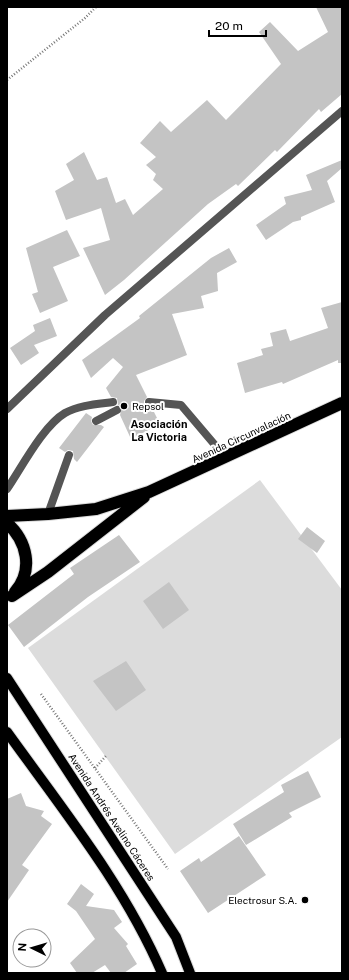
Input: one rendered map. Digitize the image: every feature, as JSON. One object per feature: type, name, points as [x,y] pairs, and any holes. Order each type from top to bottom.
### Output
[{"type":"highway","name":"Avenida Circunvalación","points":[[7,516],[48,514],[96,509],[149,492],[226,458],[342,403]]},
{"type":"highway","name":"Avenida Circunvalación","points":[[9,598],[48,572],[149,492]]},
{"type":"highway","points":[[7,523],[15,530],[22,540],[26,552],[27,564],[22,582],[9,598]]},
{"type":"main road","name":"Avenida Andrés Avelino Cáceres","points":[[7,678],[176,937],[190,973]]},
{"type":"main road","points":[[7,732],[112,879],[148,939],[162,973]]},
{"type":"street","points":[[7,409],[104,315],[342,111]]},
{"type":"street","points":[[148,400],[175,401],[181,405],[226,458]]},
{"type":"street","points":[[7,489],[49,426],[66,412],[88,405],[113,402]]},
{"type":"street","points":[[96,421],[117,410]]},
{"type":"street","points":[[48,514],[69,455]]},
{"type":"path","points":[[7,80],[85,18],[96,7]]},
{"type":"path","points":[[41,694],[168,869]]},
{"type":"path","points":[[95,768],[106,756]]},
{"type":"shaded area","points":[[260,480],[342,590],[342,737],[175,854],[28,648]]},
{"type":"building","points":[[316,7],[342,7],[342,94],[321,112],[319,109],[277,152],[275,150],[238,186],[236,184],[208,204],[124,280],[105,295],[83,248],[110,240],[101,208],[66,220],[55,191],[74,180],[66,164],[84,152],[97,180],[107,177],[116,203],[125,199],[133,215],[163,189],[153,180],[156,174],[146,165],[156,157],[140,143],[160,121],[171,132],[207,100],[226,120],[281,64],[259,32],[270,22],[298,51],[328,32]]},
{"type":"building","points":[[342,160],[342,168],[327,181],[335,202],[301,217],[301,220],[293,222],[266,240],[256,225],[286,204],[284,197],[312,190],[306,175]]},
{"type":"building","points":[[67,230],[80,256],[53,267],[68,301],[40,313],[32,294],[38,292],[26,248]]},
{"type":"building","points":[[229,248],[237,262],[217,273],[218,291],[201,296],[204,308],[172,314],[187,355],[136,375],[147,397],[144,401],[144,405],[152,408],[160,424],[131,439],[120,415],[122,408],[118,405],[117,398],[111,397],[106,388],[123,367],[113,358],[91,378],[82,360],[140,318],[139,316],[211,258]]},
{"type":"building","points":[[342,302],[342,363],[338,363],[338,360],[283,384],[282,382],[245,393],[237,363],[263,355],[261,349],[273,346],[270,333],[286,329],[290,341],[328,328],[321,308]]},
{"type":"building","points":[[50,318],[57,336],[34,345],[39,353],[21,365],[10,348],[35,331],[33,325]]},
{"type":"building","points":[[86,413],[92,417],[91,421],[93,425],[101,425],[104,427],[77,462],[74,459],[73,451],[68,450],[65,452],[59,448]]},
{"type":"building","points":[[307,527],[325,541],[317,553],[298,539]]},
{"type":"building","points":[[119,535],[140,562],[88,597],[24,647],[8,625],[74,574],[70,568]]},
{"type":"building","points":[[169,582],[189,610],[163,629],[143,601]]},
{"type":"building","points":[[126,661],[146,690],[116,711],[93,681]]},
{"type":"building","points":[[308,771],[321,797],[289,813],[292,817],[246,845],[233,824],[284,792],[281,785]]},
{"type":"building","points":[[21,793],[26,806],[44,811],[41,816],[52,824],[22,865],[29,870],[7,902],[7,799]]},
{"type":"building","points":[[239,836],[266,875],[208,913],[180,871],[199,858],[201,862]]},
{"type":"building","points":[[81,884],[94,894],[86,906],[114,910],[122,922],[114,928],[128,944],[126,946],[137,964],[124,973],[111,973],[105,965],[92,973],[77,973],[70,963],[95,939],[76,911],[67,904]]},
{"type":"place","name":"Repsol","points":[[124,406]]},
{"type":"place","name":"Electrosur S.A.","points":[[305,900]]},
{"type":"district","name":"Asociación La Victoria","points":[[159,430]]}]
